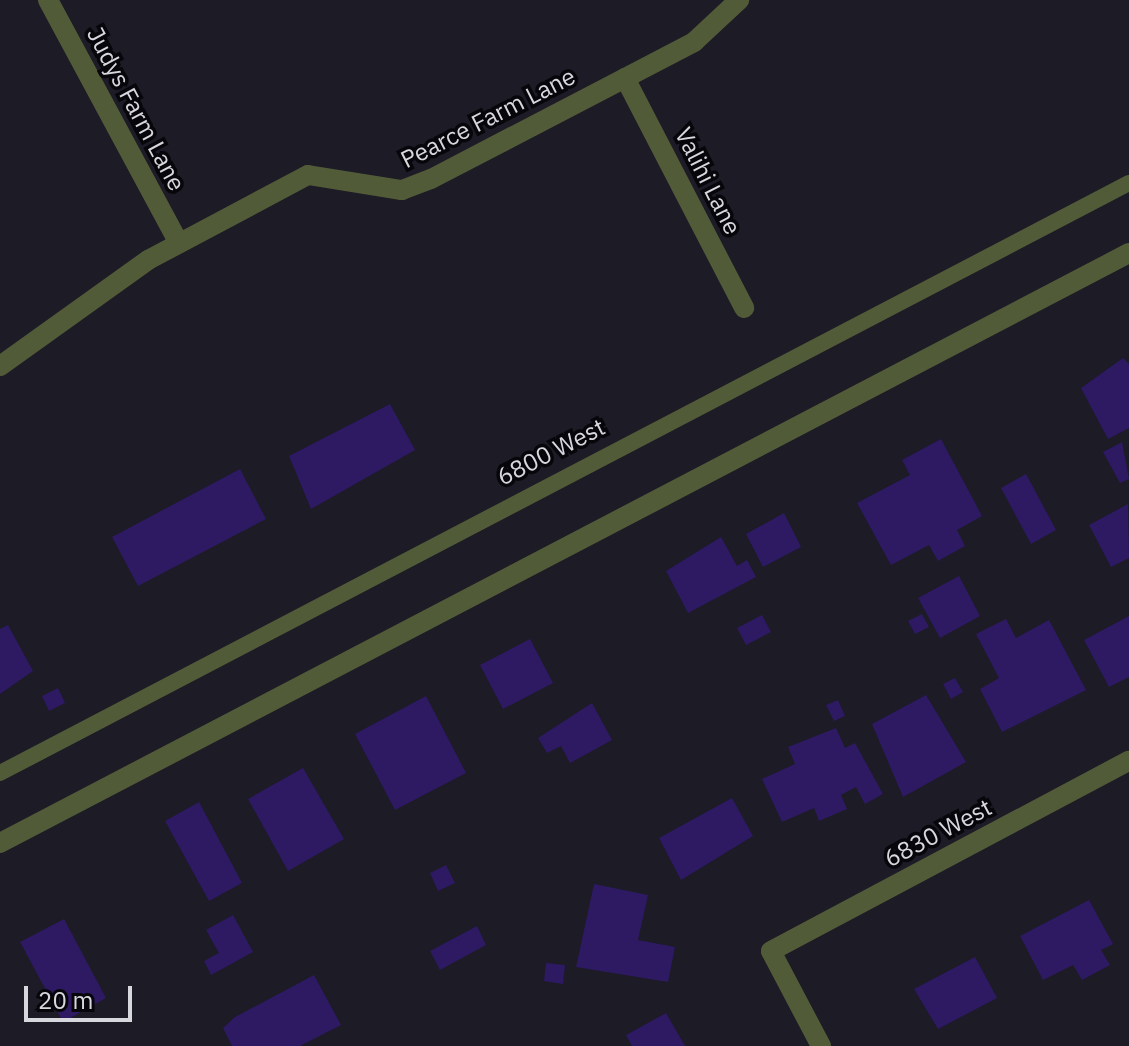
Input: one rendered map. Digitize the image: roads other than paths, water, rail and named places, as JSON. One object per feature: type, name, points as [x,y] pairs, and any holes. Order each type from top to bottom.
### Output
[{"type":"street","name":"Judys Farm Lane","points":[[48,0],[179,243]]},
{"type":"street","name":"Pearce Farm Lane","points":[[0,366],[179,243],[308,175],[402,190],[416,185],[694,42],[739,0]]},
{"type":"street","name":"Valihi Lane","points":[[625,78],[744,308]]},
{"type":"street","points":[[0,843],[1129,253]]},
{"type":"street","name":"6830 West","points":[[821,1046],[771,951],[1129,761]]},
{"type":"lane","name":"6800 West","points":[[0,773],[1129,183]]}]
